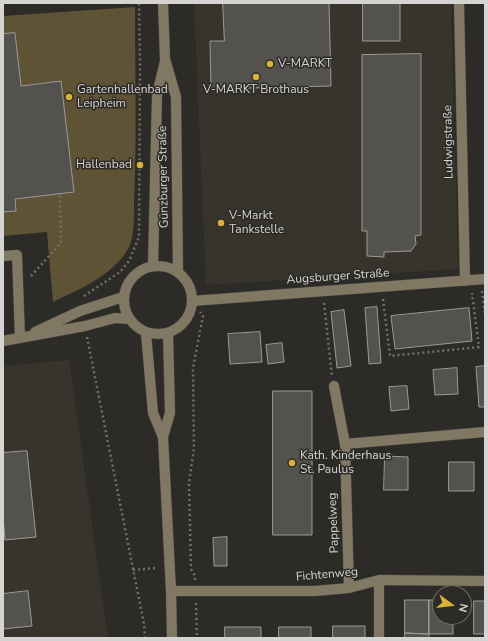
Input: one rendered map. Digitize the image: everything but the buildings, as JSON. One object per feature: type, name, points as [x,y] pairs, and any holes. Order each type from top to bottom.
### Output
[{"type":"street","name":"Günzburger Straße","points":[[163,3],[165,59],[176,97],[178,272]]},
{"type":"street","name":"Ludwigstraße","points":[[459,3],[475,280]]},
{"type":"street","name":"Günzburger Straße","points":[[153,266],[157,95],[165,59]]},
{"type":"street","points":[[3,256],[17,255],[20,338]]},
{"type":"street","points":[[153,266],[166,267],[178,272],[189,285],[191,293],[191,309],[185,322],[180,327],[168,333],[157,335],[146,333],[139,329],[129,319],[123,305],[125,290],[133,276],[146,268],[153,266]]},
{"type":"street","name":"Augsburger Straße","points":[[192,301],[475,280]]},
{"type":"street","points":[[20,338],[80,311],[123,297]]},
{"type":"street","points":[[3,340],[85,326],[115,318],[129,319]]},
{"type":"street","points":[[146,333],[153,413],[163,436]]},
{"type":"street","points":[[168,333],[170,413],[163,436],[172,638]]},
{"type":"street","name":"Pappelweg","points":[[334,386],[345,444],[349,588]]},
{"type":"street","points":[[345,444],[485,432]]},
{"type":"street","points":[[379,580],[379,638]]},
{"type":"street","name":"Fichtenweg","points":[[171,591],[314,591],[349,588],[379,580],[485,581]]},
{"type":"path","points":[[18,290],[61,243],[60,194]]},
{"type":"path","points":[[381,287],[390,356],[479,347],[475,280]]},
{"type":"path","points":[[475,280],[485,315]]},
{"type":"path","points":[[323,292],[334,386]]},
{"type":"path","points":[[192,301],[203,316],[193,368],[194,449],[189,482],[191,569],[195,576],[197,638]]},
{"type":"path","points":[[133,570],[170,567]]},
{"type":"shaded area","points":[[194,3],[451,3],[458,269],[206,285]]},
{"type":"shaded area","name":"Gartenhallenbad Leipheim","points":[[135,7],[136,104],[134,219],[132,238],[128,249],[113,267],[95,281],[53,302],[47,232],[3,236],[3,16]]},
{"type":"shaded area","points":[[69,360],[108,638],[3,638],[3,366]]},
{"type":"place","name":"V-MARKT","points":[[270,64]]},
{"type":"place","name":"V-MARKT Brothaus","points":[[256,77]]},
{"type":"place","name":"Gartenhallenbad Leipheim","points":[[69,97]]},
{"type":"place","name":"Hallenbad","points":[[140,165]]},
{"type":"place","name":"V-Markt Tankstelle","points":[[221,223]]},
{"type":"place","name":"Kath. Kinderhaus St. Paulus","points":[[292,463]]}]
